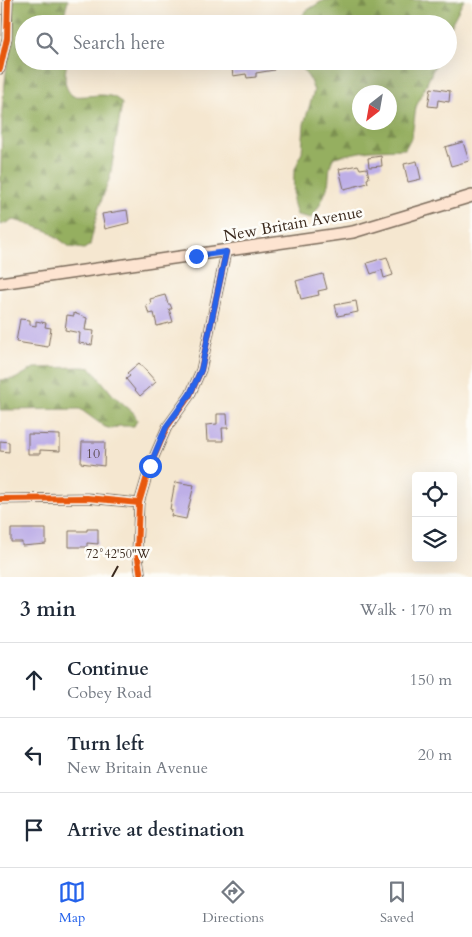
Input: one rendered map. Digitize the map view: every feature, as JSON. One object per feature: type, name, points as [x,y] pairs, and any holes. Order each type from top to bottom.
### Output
[{"type":"main road","name":"New Britain Avenue","points":[[0,283],[226,252],[353,232],[471,196]]},
{"type":"street","points":[[0,69],[7,38],[8,0]]},
{"type":"street","points":[[141,577],[137,552],[138,503],[150,466],[166,427],[190,394],[201,370],[226,252]]},
{"type":"street","points":[[0,499],[87,498],[138,503]]},
{"type":"green space","points":[[14,0],[68,0],[64,15],[15,15],[15,70],[66,70],[67,89],[73,96],[107,95],[118,99],[122,104],[110,177],[98,210],[90,245],[84,249],[70,247],[48,231],[14,220],[0,225],[2,110]]},
{"type":"green space","points":[[324,0],[464,0],[456,15],[303,15]]},
{"type":"green space","points":[[303,70],[433,70],[416,107],[412,136],[405,149],[370,150],[334,157],[330,167],[327,189],[319,207],[311,218],[297,215],[293,201],[294,172],[302,152],[304,124],[314,91],[309,78]]},
{"type":"green space","points":[[34,368],[91,368],[113,395],[134,413],[137,420],[134,426],[119,426],[112,429],[105,427],[80,409],[0,410],[0,380],[15,379]]},
{"type":"building","points":[[232,70],[274,70],[256,73],[256,77],[247,78],[246,74],[233,76]]},
{"type":"building","points":[[431,88],[450,91],[449,102],[438,100],[437,107],[428,106]]},
{"type":"building","points":[[463,142],[469,161],[451,166],[445,147]]},
{"type":"building","points":[[381,156],[382,166],[369,167],[368,158]]},
{"type":"building","points":[[417,161],[421,179],[408,182],[404,164]]},
{"type":"building","points":[[358,165],[360,169],[367,168],[368,183],[344,189],[339,169]]},
{"type":"building","points":[[127,210],[129,223],[105,229],[102,214]]},
{"type":"building","points":[[387,257],[393,275],[384,278],[382,270],[371,274],[367,263]]},
{"type":"building","points":[[323,274],[327,289],[318,291],[319,295],[301,299],[296,281]]},
{"type":"building","points":[[165,295],[172,309],[169,309],[173,322],[157,326],[154,313],[149,314],[146,305],[151,304],[150,299]]},
{"type":"building","points":[[356,301],[358,312],[338,316],[335,305]]},
{"type":"building","points":[[74,313],[87,318],[85,330],[94,331],[92,345],[79,343],[80,333],[65,330],[67,315],[74,316]]},
{"type":"building","points":[[20,319],[30,320],[30,325],[36,326],[36,321],[46,323],[45,327],[51,328],[48,347],[16,342]]},
{"type":"building","points":[[139,363],[156,382],[140,396],[126,379],[130,376],[127,373]]},
{"type":"building","points":[[217,414],[227,414],[228,428],[222,428],[223,441],[207,441],[206,425],[217,424]]},
{"type":"building","points":[[28,434],[60,435],[60,451],[40,450],[40,454],[28,454]]},
{"type":"building","points":[[0,441],[9,442],[9,452],[0,451]]},
{"type":"building","points":[[82,442],[105,442],[104,466],[81,463]]},
{"type":"building","points":[[175,482],[194,485],[186,519],[171,516],[172,510],[170,509]]},
{"type":"building","points":[[11,529],[46,529],[46,544],[22,546],[22,542],[11,542]]},
{"type":"building","points":[[87,529],[98,529],[98,544],[87,543],[87,547],[69,547],[69,531],[87,531]]},
{"type":"cycle path","points":[[0,69],[7,38],[8,0]]},
{"type":"cycle path","points":[[141,577],[137,552],[139,503],[150,466],[167,427],[190,395],[201,370],[226,252]]},
{"type":"cycle path","points":[[0,499],[87,498],[139,503]]},
{"type":"route","points":[[150,466],[166,427],[190,394],[201,370],[226,252],[196,256]]}]
